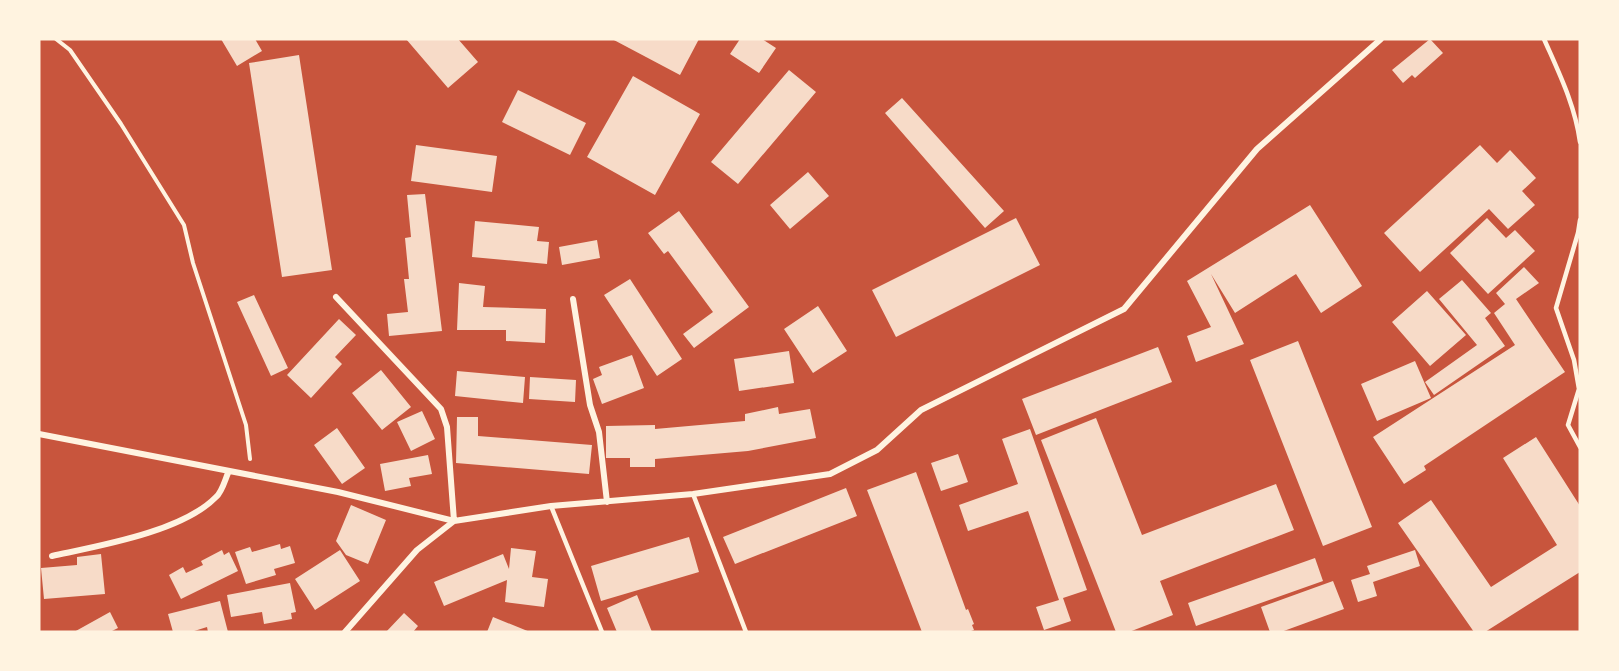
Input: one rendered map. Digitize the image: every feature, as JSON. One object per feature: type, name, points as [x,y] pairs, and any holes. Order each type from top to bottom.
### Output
[{"type":"street","points":[[39,435],[338,492],[454,521],[551,507],[693,494],[830,474],[877,450],[921,410],[1124,309],[1257,149],[1381,39]]},
{"type":"street","points":[[336,297],[441,409],[447,427],[454,521]]},
{"type":"street","points":[[573,299],[590,405],[599,432],[607,502]]},
{"type":"street","points":[[52,556],[134,538],[189,516],[217,497],[228,472]]},
{"type":"street","points":[[345,632],[417,550],[454,521]]},
{"type":"lane","points":[[1544,39],[1567,90],[1577,121],[1580,142]]},
{"type":"lane","points":[[1580,219],[1556,308],[1574,360],[1579,389],[1568,425],[1580,447]]},
{"type":"lane","points":[[693,494],[746,632]]},
{"type":"lane","points":[[551,507],[602,632]]},
{"type":"path","points":[[56,39],[69,50],[121,124],[184,225],[193,263],[246,425],[253,476]]},
{"type":"building","points":[[221,39],[255,39],[262,51],[237,66]]},
{"type":"building","points":[[406,39],[458,39],[478,62],[448,88]]},
{"type":"building","points":[[612,39],[699,39],[680,75]]},
{"type":"building","points":[[740,39],[762,39],[776,48],[759,73],[730,54]]},
{"type":"building","points":[[1430,39],[1443,53],[1415,78],[1412,75],[1403,83],[1392,70]]},
{"type":"building","points":[[299,55],[332,270],[282,277],[249,63]]},
{"type":"building","points":[[789,70],[816,92],[738,184],[711,162]]},
{"type":"building","points":[[633,76],[700,114],[655,195],[587,157]]},
{"type":"building","points":[[518,90],[586,123],[570,155],[502,122]]},
{"type":"building","points":[[902,98],[1004,211],[985,228],[885,113]]},
{"type":"building","points":[[416,145],[497,156],[492,192],[411,181]]},
{"type":"building","points":[[1480,145],[1497,163],[1510,150],[1536,178],[1522,191],[1535,205],[1508,229],[1489,209],[1420,272],[1384,233]]},
{"type":"building","points":[[808,172],[829,196],[790,229],[770,205]]},
{"type":"building","points":[[425,194],[442,331],[389,336],[387,314],[408,312],[404,279],[409,279],[405,238],[411,237],[407,195]]},
{"type":"building","points":[[1310,205],[1362,286],[1321,313],[1296,274],[1235,313],[1211,274],[1244,344],[1196,362],[1187,336],[1211,327],[1187,281]]},
{"type":"building","points":[[679,211],[749,307],[694,348],[683,334],[713,312],[668,251],[664,254],[648,233]]},
{"type":"building","points":[[1016,218],[1040,265],[896,337],[872,290]]},
{"type":"building","points":[[1487,218],[1506,238],[1515,230],[1535,251],[1488,294],[1450,253]]},
{"type":"building","points":[[475,221],[539,227],[537,241],[549,242],[547,264],[472,257]]},
{"type":"building","points":[[597,240],[600,258],[562,265],[559,247]]},
{"type":"building","points":[[1524,267],[1539,283],[1516,299],[1565,372],[1424,466],[1426,470],[1404,484],[1373,437],[1515,345],[1494,313],[1505,304],[1496,293]]},
{"type":"building","points":[[630,279],[682,359],[657,376],[604,295]]},
{"type":"building","points":[[1462,280],[1491,313],[1485,318],[1505,346],[1434,395],[1425,382],[1477,345],[1439,299]]},
{"type":"building","points":[[459,283],[485,286],[483,307],[546,309],[545,343],[506,341],[506,330],[457,330]]},
{"type":"building","points":[[1427,291],[1466,335],[1430,366],[1392,322]]},
{"type":"building","points":[[254,295],[288,368],[271,376],[237,302]]},
{"type":"building","points":[[818,306],[847,351],[813,373],[784,329]]},
{"type":"building","points":[[339,319],[356,335],[335,357],[342,364],[311,398],[287,375]]},
{"type":"building","points":[[1298,341],[1372,527],[1323,546],[1250,360]]},
{"type":"building","points":[[1158,347],[1172,382],[1036,435],[1022,399]]},
{"type":"building","points":[[789,351],[794,383],[739,391],[734,359]]},
{"type":"building","points":[[632,355],[644,388],[602,404],[593,379],[602,375],[599,367]]},
{"type":"building","points":[[1415,361],[1431,398],[1377,421],[1361,384]]},
{"type":"building","points":[[381,370],[411,407],[382,430],[352,393]]},
{"type":"building","points":[[457,371],[525,377],[523,403],[455,396]]},
{"type":"building","points":[[530,377],[576,380],[575,402],[529,399]]},
{"type":"building","points":[[778,407],[779,414],[810,409],[816,438],[748,451],[655,459],[655,467],[630,467],[630,458],[606,458],[606,426],[655,425],[655,429],[745,421],[745,414]]},
{"type":"building","points":[[422,411],[435,439],[411,451],[397,422]]},
{"type":"building","points":[[457,417],[478,417],[478,436],[592,445],[589,474],[456,463]]},
{"type":"building","points":[[1096,418],[1142,535],[1276,484],[1294,530],[1160,581],[1173,615],[1129,632],[1116,632],[1041,440]]},
{"type":"building","points":[[337,428],[365,468],[342,484],[314,445]]},
{"type":"building","points":[[1030,429],[1087,590],[1063,598],[1071,621],[1044,630],[1036,607],[1059,600],[1028,511],[968,531],[959,505],[1018,484],[1002,439]]},
{"type":"building","points":[[1536,437],[1580,506],[1580,572],[1485,632],[1474,632],[1398,523],[1431,500],[1491,587],[1557,545],[1503,458]]},
{"type":"building","points":[[958,454],[968,482],[941,491],[931,463]]},
{"type":"building","points":[[428,455],[432,474],[409,478],[411,486],[385,491],[380,464]]},
{"type":"building","points":[[916,472],[966,610],[968,609],[974,624],[972,625],[974,630],[922,632],[867,490]]},
{"type":"building","points":[[846,488],[857,516],[735,564],[723,537]]},
{"type":"building","points":[[351,505],[386,520],[368,564],[346,555],[336,541]]},
{"type":"building","points":[[689,537],[699,572],[601,601],[591,566]]},
{"type":"building","points":[[280,544],[281,549],[290,546],[295,563],[274,569],[276,575],[246,584],[235,552],[250,547],[252,552]]},
{"type":"building","points":[[511,548],[536,551],[532,577],[548,579],[544,607],[505,602],[507,580],[444,606],[434,582],[503,554],[509,569]]},
{"type":"building","points":[[222,550],[224,555],[229,552],[238,571],[181,599],[169,575],[183,567],[186,573],[203,565],[201,561]]},
{"type":"building","points":[[340,550],[360,581],[315,610],[295,579]]},
{"type":"building","points":[[1415,550],[1420,566],[1373,582],[1377,596],[1358,602],[1351,580],[1370,574],[1367,566]]},
{"type":"building","points":[[101,554],[105,594],[44,599],[41,568],[77,565],[77,557]]},
{"type":"building","points":[[1315,558],[1323,581],[1196,626],[1188,603]]},
{"type":"building","points":[[1333,581],[1344,609],[1281,632],[1270,632],[1261,607]]},
{"type":"building","points":[[290,583],[296,612],[291,613],[292,619],[264,624],[262,612],[231,617],[227,595]]},
{"type":"building","points":[[637,595],[652,632],[617,632],[607,608]]},
{"type":"building","points":[[220,601],[228,632],[208,632],[207,627],[191,632],[173,632],[168,614]]},
{"type":"building","points":[[110,612],[118,628],[110,632],[74,632]]},
{"type":"building","points":[[404,613],[418,626],[413,632],[386,632]]},
{"type":"building","points":[[493,617],[530,632],[487,632]]}]
